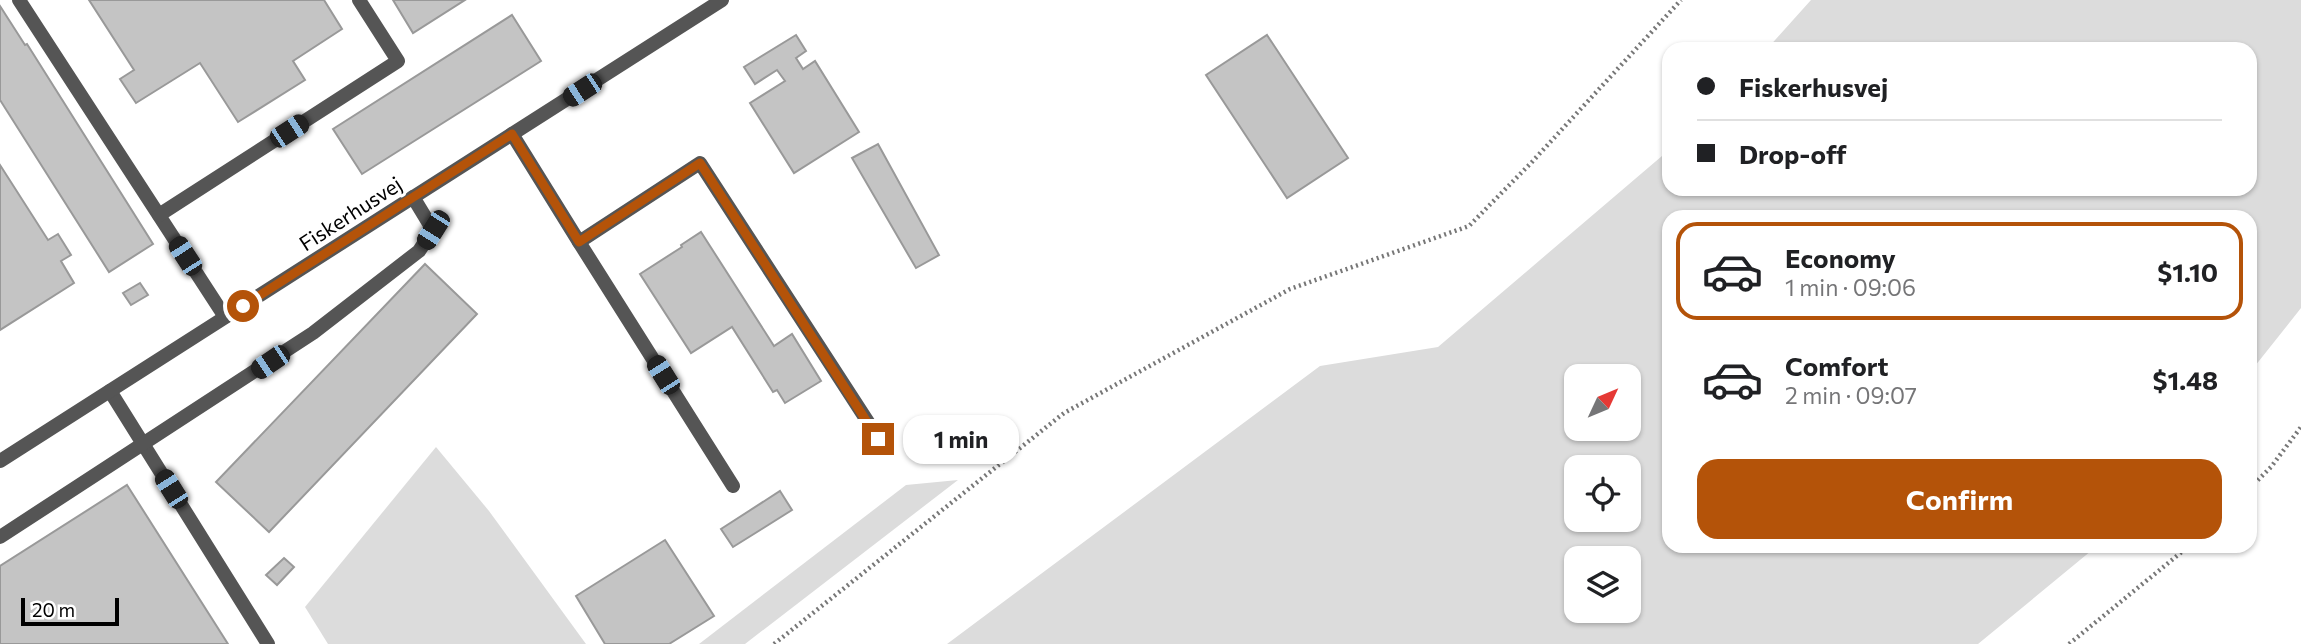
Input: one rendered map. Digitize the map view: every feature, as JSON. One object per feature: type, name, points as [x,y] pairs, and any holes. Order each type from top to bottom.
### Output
[{"type":"street","points":[[19,0],[225,317]]},
{"type":"street","points":[[159,215],[398,61],[359,0]]},
{"type":"street","name":"Fiskerhusvej","points":[[0,461],[722,0]]},
{"type":"street","points":[[512,134],[733,486]]},
{"type":"street","points":[[579,242],[700,163],[878,439]]},
{"type":"street","points":[[0,537],[313,333],[419,251],[433,230],[413,197]]},
{"type":"street","points":[[110,391],[268,644]]},
{"type":"path","points":[[774,644],[1064,413],[1290,289],[1469,226],[1531,163],[1681,0]]},
{"type":"path","points":[[2257,481],[2301,427]]},
{"type":"path","points":[[2069,644],[2180,553]]},
{"type":"shaded area","points":[[1811,0],[2301,0],[2301,308],[2257,363],[2257,210],[1662,210],[1662,553],[2088,553],[1978,644],[947,644],[1320,366],[1438,347],[1662,156],[1662,196],[2257,196],[2257,42],[1773,42]]},
{"type":"shaded area","points":[[436,447],[489,511],[586,644],[328,644],[305,607]]},
{"type":"shaded area","points":[[958,480],[745,644],[699,644],[906,485]]},
{"type":"building","points":[[89,0],[324,0],[342,29],[293,61],[305,80],[238,122],[200,63],[136,103],[120,79],[134,70]]},
{"type":"building","points":[[393,0],[465,0],[413,33]]},
{"type":"building","points":[[0,6],[25,45],[27,44],[153,244],[109,272],[0,100]]},
{"type":"building","points":[[512,15],[541,61],[362,174],[333,129]]},
{"type":"building","points":[[796,35],[806,51],[796,58],[803,69],[815,61],[859,132],[794,173],[750,103],[785,81],[777,70],[755,84],[744,67]]},
{"type":"building","points":[[1267,35],[1348,158],[1287,198],[1206,75]]},
{"type":"building","points":[[878,144],[939,255],[916,268],[852,158]]},
{"type":"building","points":[[0,165],[48,240],[58,234],[71,255],[61,261],[74,283],[0,330]]},
{"type":"building","points":[[701,232],[774,346],[792,334],[821,381],[785,403],[777,390],[773,392],[732,327],[691,353],[640,274]]},
{"type":"building","points":[[425,264],[477,314],[269,532],[216,482]]},
{"type":"building","points":[[140,283],[148,295],[131,305],[123,293]]},
{"type":"building","points":[[127,485],[228,644],[0,644],[0,566]]},
{"type":"building","points":[[780,491],[792,510],[733,547],[721,529]]},
{"type":"building","points":[[665,540],[714,616],[669,644],[605,644],[576,596]]},
{"type":"building","points":[[284,558],[294,567],[277,585],[266,575]]},
{"type":"route","points":[[243,306],[512,134],[579,242],[700,163],[878,439]]}]
